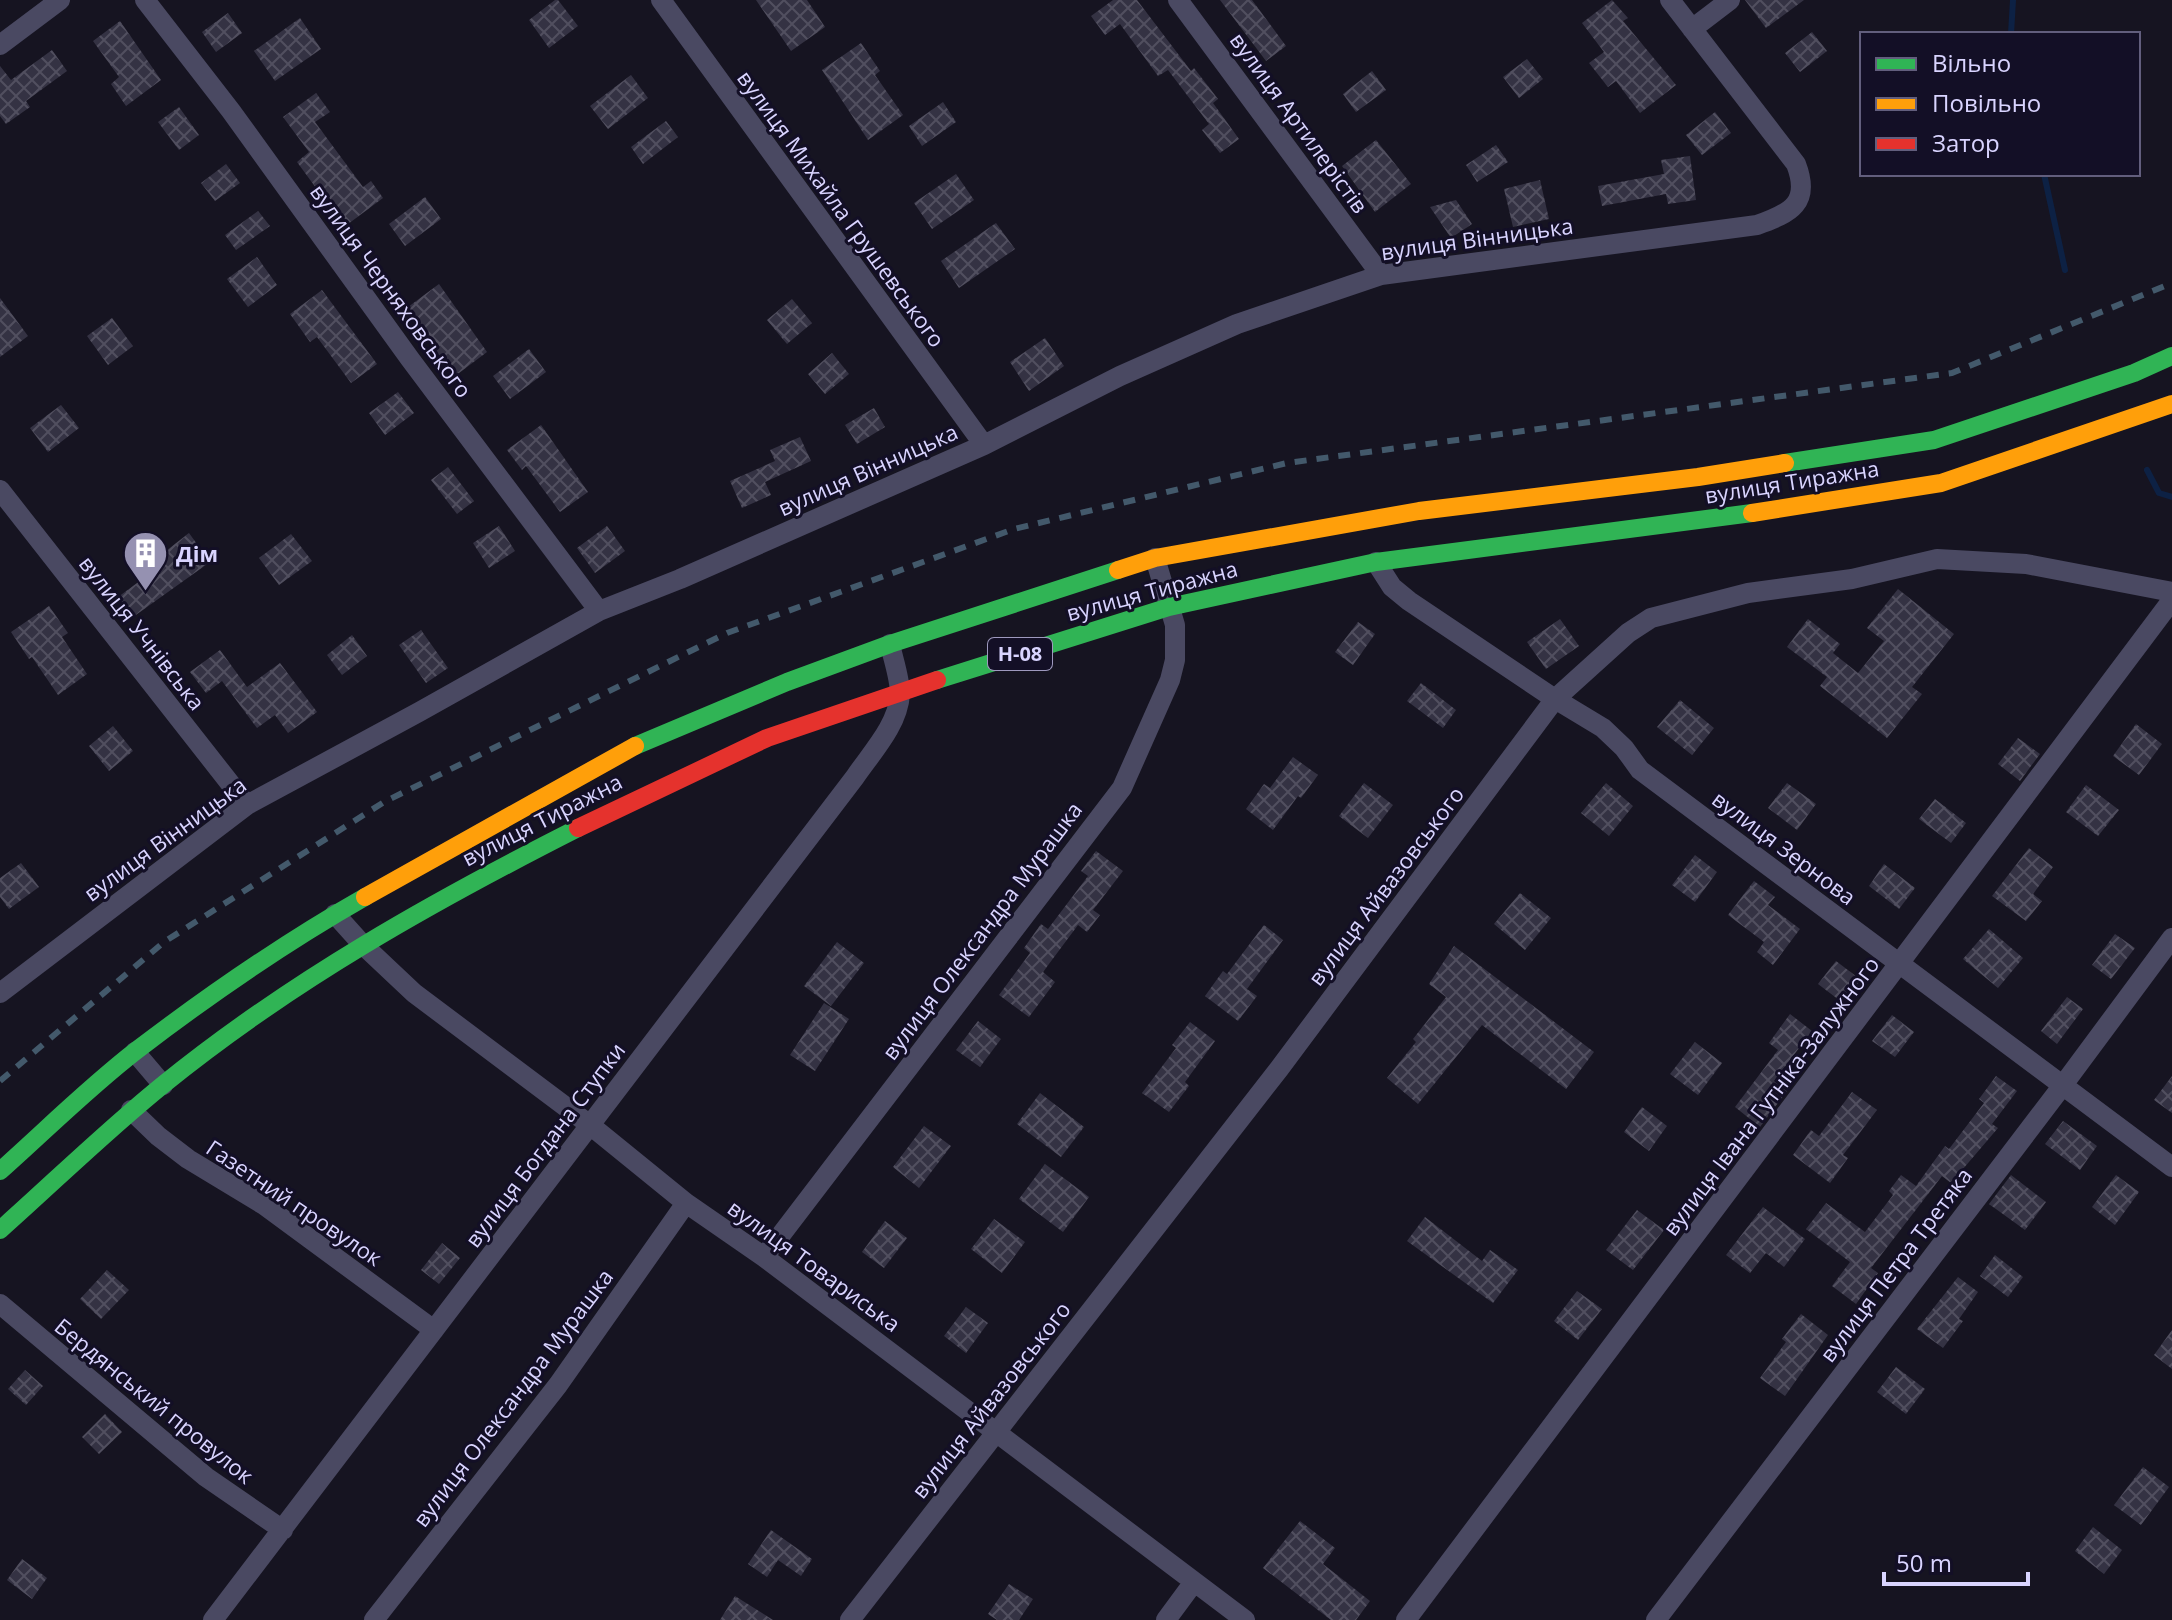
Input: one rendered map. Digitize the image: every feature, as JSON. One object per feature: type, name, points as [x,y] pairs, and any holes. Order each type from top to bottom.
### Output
[{"type":"main road","name":"вулиця Тиражна","points":[[0,1171],[135,1052],[335,914],[631,747],[787,682],[890,644],[1155,558],[1419,511],[1698,477],[1934,440],[2134,373],[2172,356]]},
{"type":"main road","name":"вулиця Тиражна","points":[[0,1230],[131,1110],[230,1034],[362,944],[505,865],[652,791],[767,738],[900,692],[1169,607],[1376,562],[1702,521],[1941,483],[2172,404]]},
{"type":"street","points":[[0,45],[60,0]]},
{"type":"street","name":"вулиця Черняховського","points":[[145,0],[231,111],[410,359],[599,611]]},
{"type":"street","name":"вулиця Михайла Грушевського","points":[[661,0],[984,445]]},
{"type":"street","name":"вулиця Артилерістів","points":[[1178,0],[1381,275]]},
{"type":"street","points":[[1670,0],[1692,29],[1730,0]]},
{"type":"street","name":"вулиця Вінницька","points":[[0,993],[247,805],[599,611],[680,579],[984,445],[1120,376],[1237,324],[1381,275],[1757,225],[1783,216],[1795,207],[1802,180],[1796,164],[1692,29]]},
{"type":"street","name":"вулиця Учнівська","points":[[0,490],[247,805]]},
{"type":"street","name":"вулиця Олександра Мурашка","points":[[764,1257],[1122,788],[1170,680],[1176,644],[1175,625],[1155,558]]},
{"type":"street","name":"вулиця Айвазовського","points":[[850,1620],[1279,1069],[1555,699],[1628,633],[1651,618],[1748,593],[1852,579],[1937,559],[2026,564],[2172,592]]},
{"type":"street","name":"вулиця Зернова","points":[[1376,562],[1392,587],[1409,601],[1603,728],[1624,748],[1640,770],[2172,1167]]},
{"type":"street","name":"вулиця Івана Гутніка-Залужного","points":[[1406,1620],[2172,600]]},
{"type":"street","points":[[890,644],[900,692]]},
{"type":"street","name":"вулиця Богдана Ступки","points":[[213,1620],[855,777],[888,730],[900,692]]},
{"type":"street","name":"вулиця Товариська","points":[[335,914],[414,993],[590,1125],[686,1203],[764,1257],[1245,1620]]},
{"type":"street","name":"вулиця Петра Третяка","points":[[1656,1620],[2172,938]]},
{"type":"street","points":[[135,1052],[163,1085]]},
{"type":"street","name":"Газетний провулок","points":[[131,1110],[188,1159],[264,1205],[434,1330]]},
{"type":"street","name":"вулиця Олександра Мурашка","points":[[374,1620],[558,1385],[686,1203]]},
{"type":"street","name":"Бердянський провулок","points":[[0,1304],[183,1459],[283,1530]]},
{"type":"street","points":[[1166,1620],[1194,1582]]},
{"type":"building","points":[[555,0],[578,26],[549,48],[529,20]]},
{"type":"building","points":[[756,0],[807,0],[825,27],[791,51]]},
{"type":"building","points":[[1113,0],[1137,0],[1191,71],[1194,68],[1218,99],[1213,103],[1239,139],[1220,153],[1202,130],[1209,124],[1168,70],[1158,76],[1120,24],[1105,35],[1091,16]]},
{"type":"building","points":[[1220,0],[1252,0],[1286,46],[1266,61]]},
{"type":"building","points":[[1612,0],[1628,18],[1623,21],[1676,85],[1640,113],[1616,81],[1608,87],[1589,63],[1604,52],[1582,23]]},
{"type":"building","points":[[1745,0],[1804,0],[1766,28]]},
{"type":"building","points":[[228,13],[242,33],[216,52],[202,32]]},
{"type":"building","points":[[300,18],[321,49],[275,81],[254,51]]},
{"type":"building","points":[[120,21],[161,80],[126,106],[111,84],[119,77],[93,41]]},
{"type":"building","points":[[1812,32],[1827,51],[1800,72],[1785,53]]},
{"type":"building","points":[[861,43],[880,71],[875,75],[903,115],[868,140],[822,70]]},
{"type":"building","points":[[52,50],[67,71],[26,101],[30,107],[6,124],[0,116],[0,66],[11,80]]},
{"type":"building","points":[[1527,59],[1543,79],[1519,98],[1503,77]]},
{"type":"building","points":[[1372,71],[1386,90],[1356,112],[1343,94]]},
{"type":"building","points":[[631,75],[648,98],[608,129],[590,106]]},
{"type":"building","points":[[316,93],[330,112],[315,122],[363,187],[371,181],[383,198],[348,224],[323,189],[319,192],[297,162],[309,152],[283,117]]},
{"type":"building","points":[[943,102],[956,122],[922,146],[909,126]]},
{"type":"building","points":[[179,107],[199,135],[179,150],[158,122]]},
{"type":"building","points":[[1715,112],[1731,133],[1702,155],[1686,135]]},
{"type":"building","points":[[666,121],[678,137],[643,164],[631,147]]},
{"type":"building","points":[[1376,140],[1411,184],[1375,212],[1342,166]]},
{"type":"building","points":[[1496,145],[1508,162],[1477,182],[1466,165]]},
{"type":"building","points":[[1690,156],[1696,200],[1668,204],[1666,194],[1602,206],[1598,186],[1664,174],[1661,160]]},
{"type":"building","points":[[226,164],[240,183],[215,201],[201,183]]},
{"type":"building","points":[[956,174],[974,200],[932,229],[914,203]]},
{"type":"building","points":[[1540,180],[1549,219],[1513,227],[1504,189]]},
{"type":"building","points":[[425,197],[441,219],[405,246],[389,224]]},
{"type":"building","points":[[1456,200],[1472,224],[1451,238],[1430,207]]},
{"type":"building","points":[[258,211],[270,226],[236,250],[225,235]]},
{"type":"building","points":[[996,223],[1015,249],[959,288],[941,261]]},
{"type":"building","points":[[257,257],[277,285],[248,307],[227,279]]},
{"type":"building","points":[[439,284],[487,352],[455,376],[404,310]]},
{"type":"building","points":[[322,290],[377,364],[351,383],[317,337],[310,342],[290,314]]},
{"type":"building","points":[[0,298],[28,336],[0,357]]},
{"type":"building","points":[[792,299],[812,323],[787,344],[767,320]]},
{"type":"building","points":[[112,318],[133,346],[108,365],[87,336]]},
{"type":"building","points":[[1045,338],[1064,366],[1029,391],[1010,362]]},
{"type":"building","points":[[529,349],[546,372],[510,399],[493,376]]},
{"type":"building","points":[[832,353],[849,374],[825,394],[808,374]]},
{"type":"building","points":[[398,392],[414,413],[385,435],[369,413]]},
{"type":"building","points":[[61,405],[79,428],[48,452],[30,428]]},
{"type":"building","points":[[874,408],[885,427],[857,444],[845,425]]},
{"type":"building","points":[[541,425],[588,492],[560,512],[526,466],[522,470],[507,450]]},
{"type":"building","points":[[800,437],[811,461],[765,482],[771,495],[742,508],[730,481],[775,461],[770,450]]},
{"type":"building","points":[[448,467],[474,501],[457,514],[431,480]]},
{"type":"building","points":[[499,526],[515,551],[489,568],[473,543]]},
{"type":"building","points":[[607,526],[625,551],[595,573],[577,548]]},
{"type":"building","points":[[189,533],[210,562],[133,617],[118,597],[167,561],[162,554]]},
{"type":"building","points":[[291,534],[312,561],[279,585],[259,558]]},
{"type":"building","points":[[1898,589],[1954,634],[1912,687],[1922,694],[1887,738],[1820,686],[1827,677],[1787,647],[1808,619],[1840,644],[1833,653],[1858,673],[1884,641],[1867,628]]},
{"type":"building","points":[[49,606],[68,633],[62,637],[87,674],[58,695],[11,632]]},
{"type":"building","points":[[1560,619],[1579,646],[1546,669],[1527,642]]},
{"type":"building","points":[[1358,622],[1375,634],[1353,665],[1335,652]]},
{"type":"building","points":[[421,630],[448,668],[426,683],[399,645]]},
{"type":"building","points":[[352,635],[367,656],[342,675],[327,655]]},
{"type":"building","points":[[220,650],[247,687],[280,663],[317,712],[288,733],[275,715],[257,728],[222,681],[206,693],[190,672]]},
{"type":"building","points":[[1421,683],[1456,710],[1443,728],[1407,701]]},
{"type":"building","points":[[1680,700],[1714,728],[1692,755],[1657,727]]},
{"type":"building","points":[[2136,724],[2162,744],[2139,775],[2113,756]]},
{"type":"building","points":[[113,726],[133,751],[109,771],[89,746]]},
{"type":"building","points":[[2018,738],[2040,754],[2020,781],[1998,764]]},
{"type":"building","points":[[1293,757],[1318,775],[1273,830],[1246,809],[1264,784],[1270,788]]},
{"type":"building","points":[[1364,783],[1393,805],[1368,838],[1339,816]]},
{"type":"building","points":[[1606,783],[1633,806],[1609,836],[1581,813]]},
{"type":"building","points":[[1787,783],[1816,804],[1797,830],[1768,808]]},
{"type":"building","points":[[2086,785],[2119,810],[2098,836],[2066,812]]},
{"type":"building","points":[[1935,799],[1966,823],[1951,843],[1919,819]]},
{"type":"building","points":[[2029,848],[2053,867],[2033,894],[2042,901],[2026,921],[1992,896]]},
{"type":"building","points":[[1096,851],[1123,871],[1093,910],[1100,915],[1087,932],[1078,925],[1043,972],[1055,982],[1029,1017],[999,995],[1030,953],[1024,948],[1041,924],[1048,929],[1088,876],[1081,871]]},
{"type":"building","points":[[1695,855],[1717,872],[1695,902],[1672,885]]},
{"type":"building","points":[[21,863],[39,887],[9,909],[0,897],[0,878]]},
{"type":"building","points":[[1884,864],[1915,888],[1899,909],[1869,886]]},
{"type":"building","points":[[1754,881],[1775,897],[1768,905],[1800,929],[1773,965],[1757,952],[1764,942],[1728,915]]},
{"type":"building","points":[[1520,893],[1551,918],[1525,950],[1494,924]]},
{"type":"building","points":[[1264,925],[1283,940],[1247,989],[1257,996],[1238,1021],[1205,996],[1223,971],[1227,974]]},
{"type":"building","points":[[1989,929],[2023,958],[1998,988],[1963,959]]},
{"type":"building","points":[[2115,934],[2135,948],[2111,979],[2092,965]]},
{"type":"building","points":[[837,942],[864,963],[831,1006],[804,986]]},
{"type":"building","points":[[1454,946],[1594,1052],[1566,1089],[1482,1025],[1418,1104],[1387,1078],[1446,997],[1429,984]]},
{"type":"building","points":[[1836,961],[1861,980],[1843,1003],[1818,984]]},
{"type":"building","points":[[2067,997],[2083,1009],[2057,1044],[2041,1031]]},
{"type":"building","points":[[824,1003],[849,1019],[815,1071],[790,1055]]},
{"type":"building","points":[[1790,1014],[1812,1031],[1774,1081],[1787,1091],[1760,1127],[1735,1107],[1778,1050],[1769,1043]]},
{"type":"building","points":[[1892,1015],[1914,1032],[1895,1057],[1872,1041]]},
{"type":"building","points":[[978,1021],[1001,1039],[980,1067],[956,1050]]},
{"type":"building","points":[[1190,1022],[1215,1041],[1185,1082],[1189,1086],[1169,1112],[1142,1093],[1176,1048],[1172,1045]]},
{"type":"building","points":[[1695,1042],[1722,1063],[1698,1095],[1670,1074]]},
{"type":"building","points":[[1996,1076],[2017,1091],[1992,1124],[1998,1128],[1951,1183],[1942,1176],[1871,1268],[1878,1273],[1856,1304],[1832,1286],[1850,1262],[1806,1229],[1826,1203],[1865,1232],[1893,1195],[1889,1191],[1901,1175],[1916,1186],[1945,1146],[1949,1149],[1984,1103],[1979,1099]]},
{"type":"building","points":[[2172,1076],[2172,1113],[2154,1100]]},
{"type":"building","points":[[1852,1092],[1877,1110],[1843,1155],[1848,1158],[1830,1183],[1793,1155],[1811,1130],[1819,1136]]},
{"type":"building","points":[[1040,1093],[1084,1127],[1061,1157],[1017,1124]]},
{"type":"building","points":[[1642,1107],[1667,1126],[1649,1151],[1624,1132]]},
{"type":"building","points":[[2063,1121],[2097,1146],[2080,1170],[2045,1144]]},
{"type":"building","points":[[924,1126],[951,1146],[919,1188],[893,1167]]},
{"type":"building","points":[[1045,1164],[1089,1197],[1063,1232],[1019,1199]]},
{"type":"building","points":[[2011,1175],[2046,1202],[2025,1230],[1989,1204]]},
{"type":"building","points":[[2116,1175],[2139,1192],[2115,1225],[2092,1207]]},
{"type":"building","points":[[1763,1207],[1805,1239],[1784,1267],[1766,1253],[1750,1273],[1726,1255]]},
{"type":"building","points":[[1637,1210],[1664,1230],[1633,1270],[1606,1250]]},
{"type":"building","points":[[1425,1217],[1482,1261],[1490,1250],[1518,1270],[1493,1303],[1407,1241]]},
{"type":"building","points":[[994,1219],[1025,1242],[1002,1273],[971,1249]]},
{"type":"building","points":[[885,1221],[907,1238],[884,1268],[862,1252]]},
{"type":"building","points":[[442,1243],[460,1258],[439,1284],[421,1270]]},
{"type":"building","points":[[1995,1255],[2023,1277],[2008,1297],[1980,1276]]},
{"type":"building","points":[[107,1270],[129,1290],[101,1319],[80,1299]]},
{"type":"building","points":[[1958,1277],[1978,1292],[1959,1319],[1963,1321],[1943,1348],[1917,1329]]},
{"type":"building","points":[[1577,1291],[1602,1309],[1578,1340],[1554,1321]]},
{"type":"building","points":[[966,1307],[988,1323],[966,1353],[944,1336]]},
{"type":"building","points":[[1801,1314],[1828,1335],[1785,1396],[1760,1378],[1786,1342],[1782,1339]]},
{"type":"building","points":[[2172,1330],[2172,1369],[2154,1355]]},
{"type":"building","points":[[1896,1367],[1925,1389],[1906,1414],[1877,1392]]},
{"type":"building","points":[[25,1370],[43,1386],[26,1405],[8,1389]]},
{"type":"building","points":[[105,1414],[122,1432],[99,1454],[82,1437]]},
{"type":"building","points":[[2143,1467],[2169,1487],[2141,1525],[2114,1505]]},
{"type":"building","points":[[1300,1521],[1335,1548],[1323,1564],[1370,1601],[1356,1620],[1331,1620],[1263,1568]]},
{"type":"building","points":[[2093,1527],[2122,1550],[2104,1574],[2075,1551]]},
{"type":"building","points":[[771,1530],[812,1559],[801,1576],[778,1560],[767,1577],[748,1564]]},
{"type":"building","points":[[22,1559],[47,1578],[32,1599],[7,1580]]},
{"type":"building","points":[[1009,1584],[1033,1599],[1019,1620],[997,1620],[988,1614]]},
{"type":"building","points":[[735,1596],[773,1620],[720,1620]]},
{"type":"waterway","points":[[2011,32],[2013,0]]},
{"type":"waterway","points":[[2044,176],[2065,270]]},
{"type":"waterway","points":[[2147,470],[2159,493],[2172,497]]},
{"type":"railway","points":[[0,1081],[164,942],[384,802],[727,633],[1014,529],[1287,463],[1952,373],[2172,283]]},
{"type":"traffic: fast","points":[[1785,463],[1934,440],[2134,373],[2172,356]]},
{"type":"traffic: fast","points":[[937,680],[1169,607],[1376,562],[1752,513]]},
{"type":"traffic: fast","points":[[635,746],[787,682],[890,644],[1118,570]]},
{"type":"traffic: fast","points":[[0,1230],[143,1102],[212,1046],[262,1011],[416,914],[578,828]]},
{"type":"traffic: fast","points":[[0,1171],[102,1079],[164,1029],[277,951],[365,897]]},
{"type":"traffic: slow","points":[[1752,513],[1941,483],[2172,404]]},
{"type":"traffic: slow","points":[[1118,570],[1155,558],[1419,511],[1698,477],[1785,463]]},
{"type":"traffic: slow","points":[[365,897],[635,746]]},
{"type":"traffic: jam","points":[[578,828],[767,738],[937,680]]},
{"type":"place","name":"Дім","points":[[145,593]]}]
